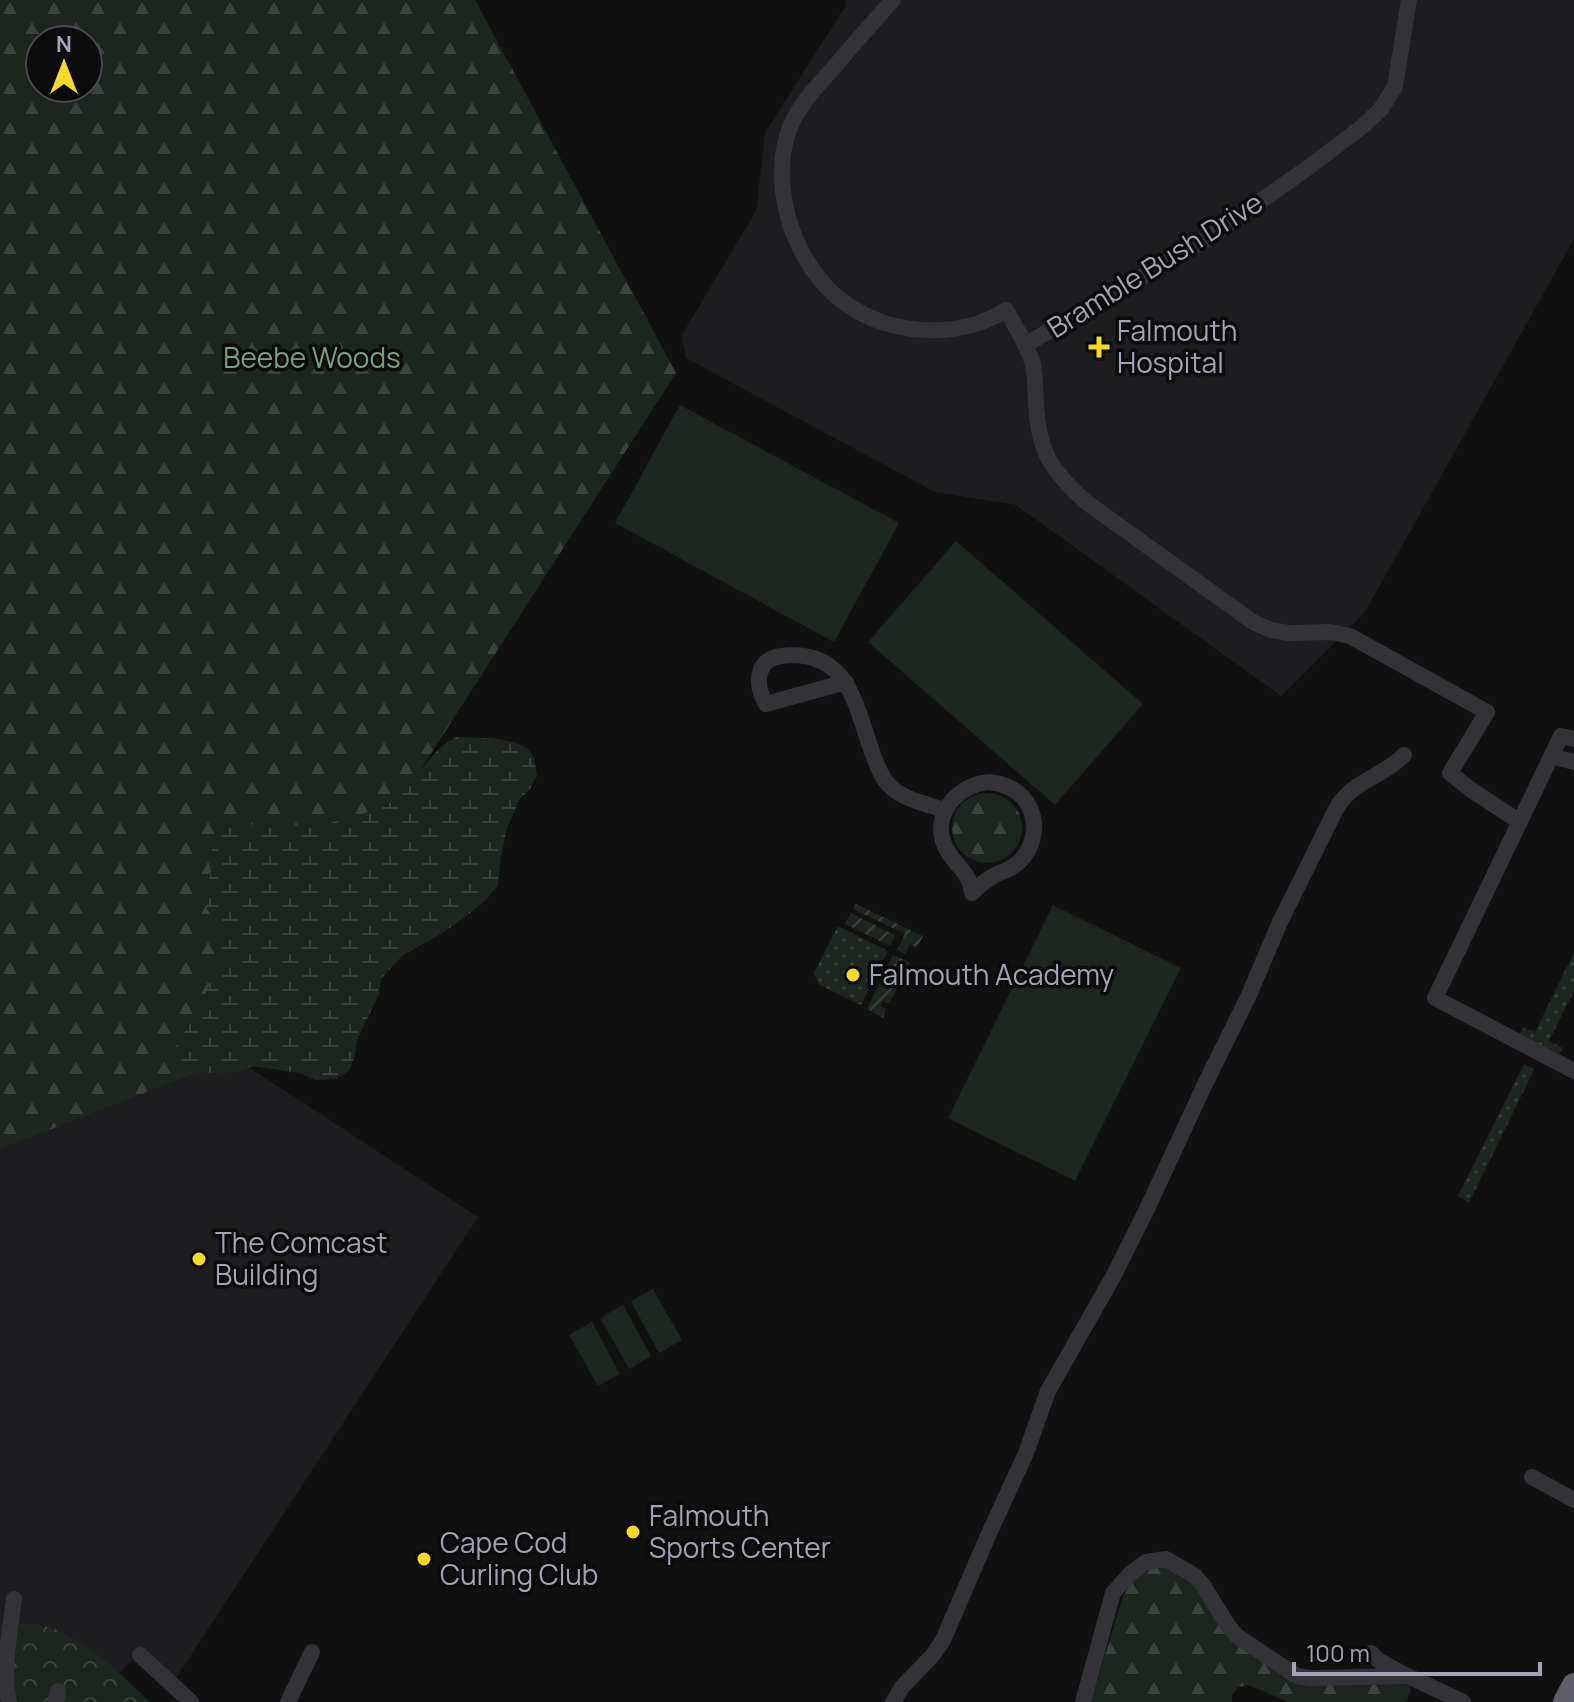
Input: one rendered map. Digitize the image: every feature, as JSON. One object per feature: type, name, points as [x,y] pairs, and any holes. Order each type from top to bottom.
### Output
[{"type":"highway","points":[[1565,1702],[1574,1685]]},
{"type":"street","name":"Bramble Bush Drive","points":[[893,0],[879,8],[814,91],[788,131],[782,178],[785,211],[803,254],[823,282],[843,302],[870,318],[896,326],[940,330],[974,326],[1006,310],[1025,345],[1205,240],[1363,126],[1381,109],[1395,86],[1409,1]]},
{"type":"street","points":[[1025,345],[1033,368],[1038,435],[1045,454],[1067,485],[1086,502],[1253,622],[1288,633],[1330,632],[1350,636],[1487,712],[1450,773],[1520,822]]},
{"type":"street","points":[[846,682],[766,704],[758,684],[766,662],[775,656],[805,656],[830,665],[846,682],[880,773],[891,787],[903,796],[945,810]]},
{"type":"street","points":[[1574,762],[1564,745],[1520,822],[1435,998],[1574,1071]]},
{"type":"street","points":[[893,1702],[902,1687],[943,1640],[1024,1459],[1048,1391],[1108,1287],[1146,1211],[1249,995],[1280,922],[1340,801],[1354,787],[1389,768],[1404,755]]},
{"type":"street","points":[[989,782],[1006,786],[1021,796],[1031,811],[1033,841],[1018,863],[1007,871],[993,875],[972,893],[971,882],[944,843],[942,821],[945,810],[956,795],[971,785],[989,782]]},
{"type":"street","points":[[1532,1477],[1574,1500]]},
{"type":"street","points":[[1083,1702],[1113,1593],[1146,1562],[1166,1559],[1195,1576],[1237,1636],[1297,1676],[1408,1676]]},
{"type":"street","points":[[9,1702],[6,1670],[14,1599]]},
{"type":"street","points":[[288,1702],[312,1652]]},
{"type":"street","points":[[1371,1653],[1408,1676],[1463,1702]]},
{"type":"street","points":[[140,1655],[191,1702]]},
{"type":"shaded area","name":"Falmouth Hospital","points":[[846,0],[1574,0],[1574,239],[1365,612],[1281,696],[1016,505],[935,492],[686,358],[682,335],[756,211],[765,133],[846,5]]},
{"type":"shaded area","points":[[235,1058],[478,1217],[176,1678],[144,1649],[119,1673],[74,1639],[0,1624],[0,1149]]},
{"type":"green space","name":"Beebe Woods","points":[[0,0],[475,0],[676,373],[235,1058],[0,1149]]},
{"type":"green space","points":[[680,405],[899,523],[834,642],[615,523]]},
{"type":"green space","points":[[956,541],[1143,704],[1055,805],[868,642]]},
{"type":"green space","points":[[457,737],[516,743],[528,749],[534,758],[537,775],[530,789],[519,800],[507,828],[498,885],[469,914],[402,956],[381,979],[379,994],[357,1040],[349,1071],[336,1079],[316,1080],[299,1073],[253,1066],[238,1072],[218,1073],[181,1069],[173,1058],[174,1050],[206,991],[220,957],[221,930],[207,909],[213,835],[236,824],[319,826],[395,801],[434,754]]},
{"type":"green space","points":[[980,793],[994,793],[1016,808],[1022,828],[1020,841],[1012,853],[994,863],[980,863],[958,848],[952,835],[952,821],[967,799]]},
{"type":"green space","points":[[856,904],[923,936],[917,948],[910,944],[905,954],[897,950],[905,934],[853,909]]},
{"type":"green space","points":[[1053,905],[1181,968],[1075,1181],[948,1118]]},
{"type":"green space","points":[[851,913],[895,935],[890,946],[845,924]]},
{"type":"green space","points":[[838,926],[888,951],[861,1005],[818,984],[814,973]]},
{"type":"green space","points":[[1574,952],[1574,991],[1549,1041],[1563,1048],[1559,1055],[1519,1036],[1523,1028],[1535,1032]]},
{"type":"green space","points":[[893,955],[910,962],[904,975],[898,973],[895,977],[901,981],[889,1004],[883,1001],[880,1006],[886,1009],[883,1018],[867,1009]]},
{"type":"green space","points":[[1524,1064],[1534,1070],[1469,1203],[1458,1196]]},
{"type":"green space","points":[[653,1289],[682,1340],[659,1353],[631,1301]]},
{"type":"green space","points":[[623,1305],[651,1356],[629,1369],[600,1318]]},
{"type":"green space","points":[[592,1322],[620,1374],[598,1386],[569,1335]]},
{"type":"green space","points":[[1160,1564],[1194,1585],[1289,1675],[1402,1684],[1409,1685],[1411,1691],[1405,1702],[1288,1702],[1249,1685],[1238,1687],[1232,1695],[1232,1702],[1091,1702],[1130,1581],[1145,1567]]},
{"type":"green space","points":[[0,1624],[48,1627],[76,1640],[103,1659],[150,1702],[0,1702]]},
{"type":"place","name":"Falmouth Hospital","points":[[1099,347]]},
{"type":"place","name":"Falmouth Academy","points":[[853,975]]},
{"type":"place","name":"The Comcast Building","points":[[199,1259]]},
{"type":"place","name":"Falmouth Sports Center","points":[[633,1532]]},
{"type":"place","name":"Cape Cod Curling Club","points":[[424,1559]]}]
